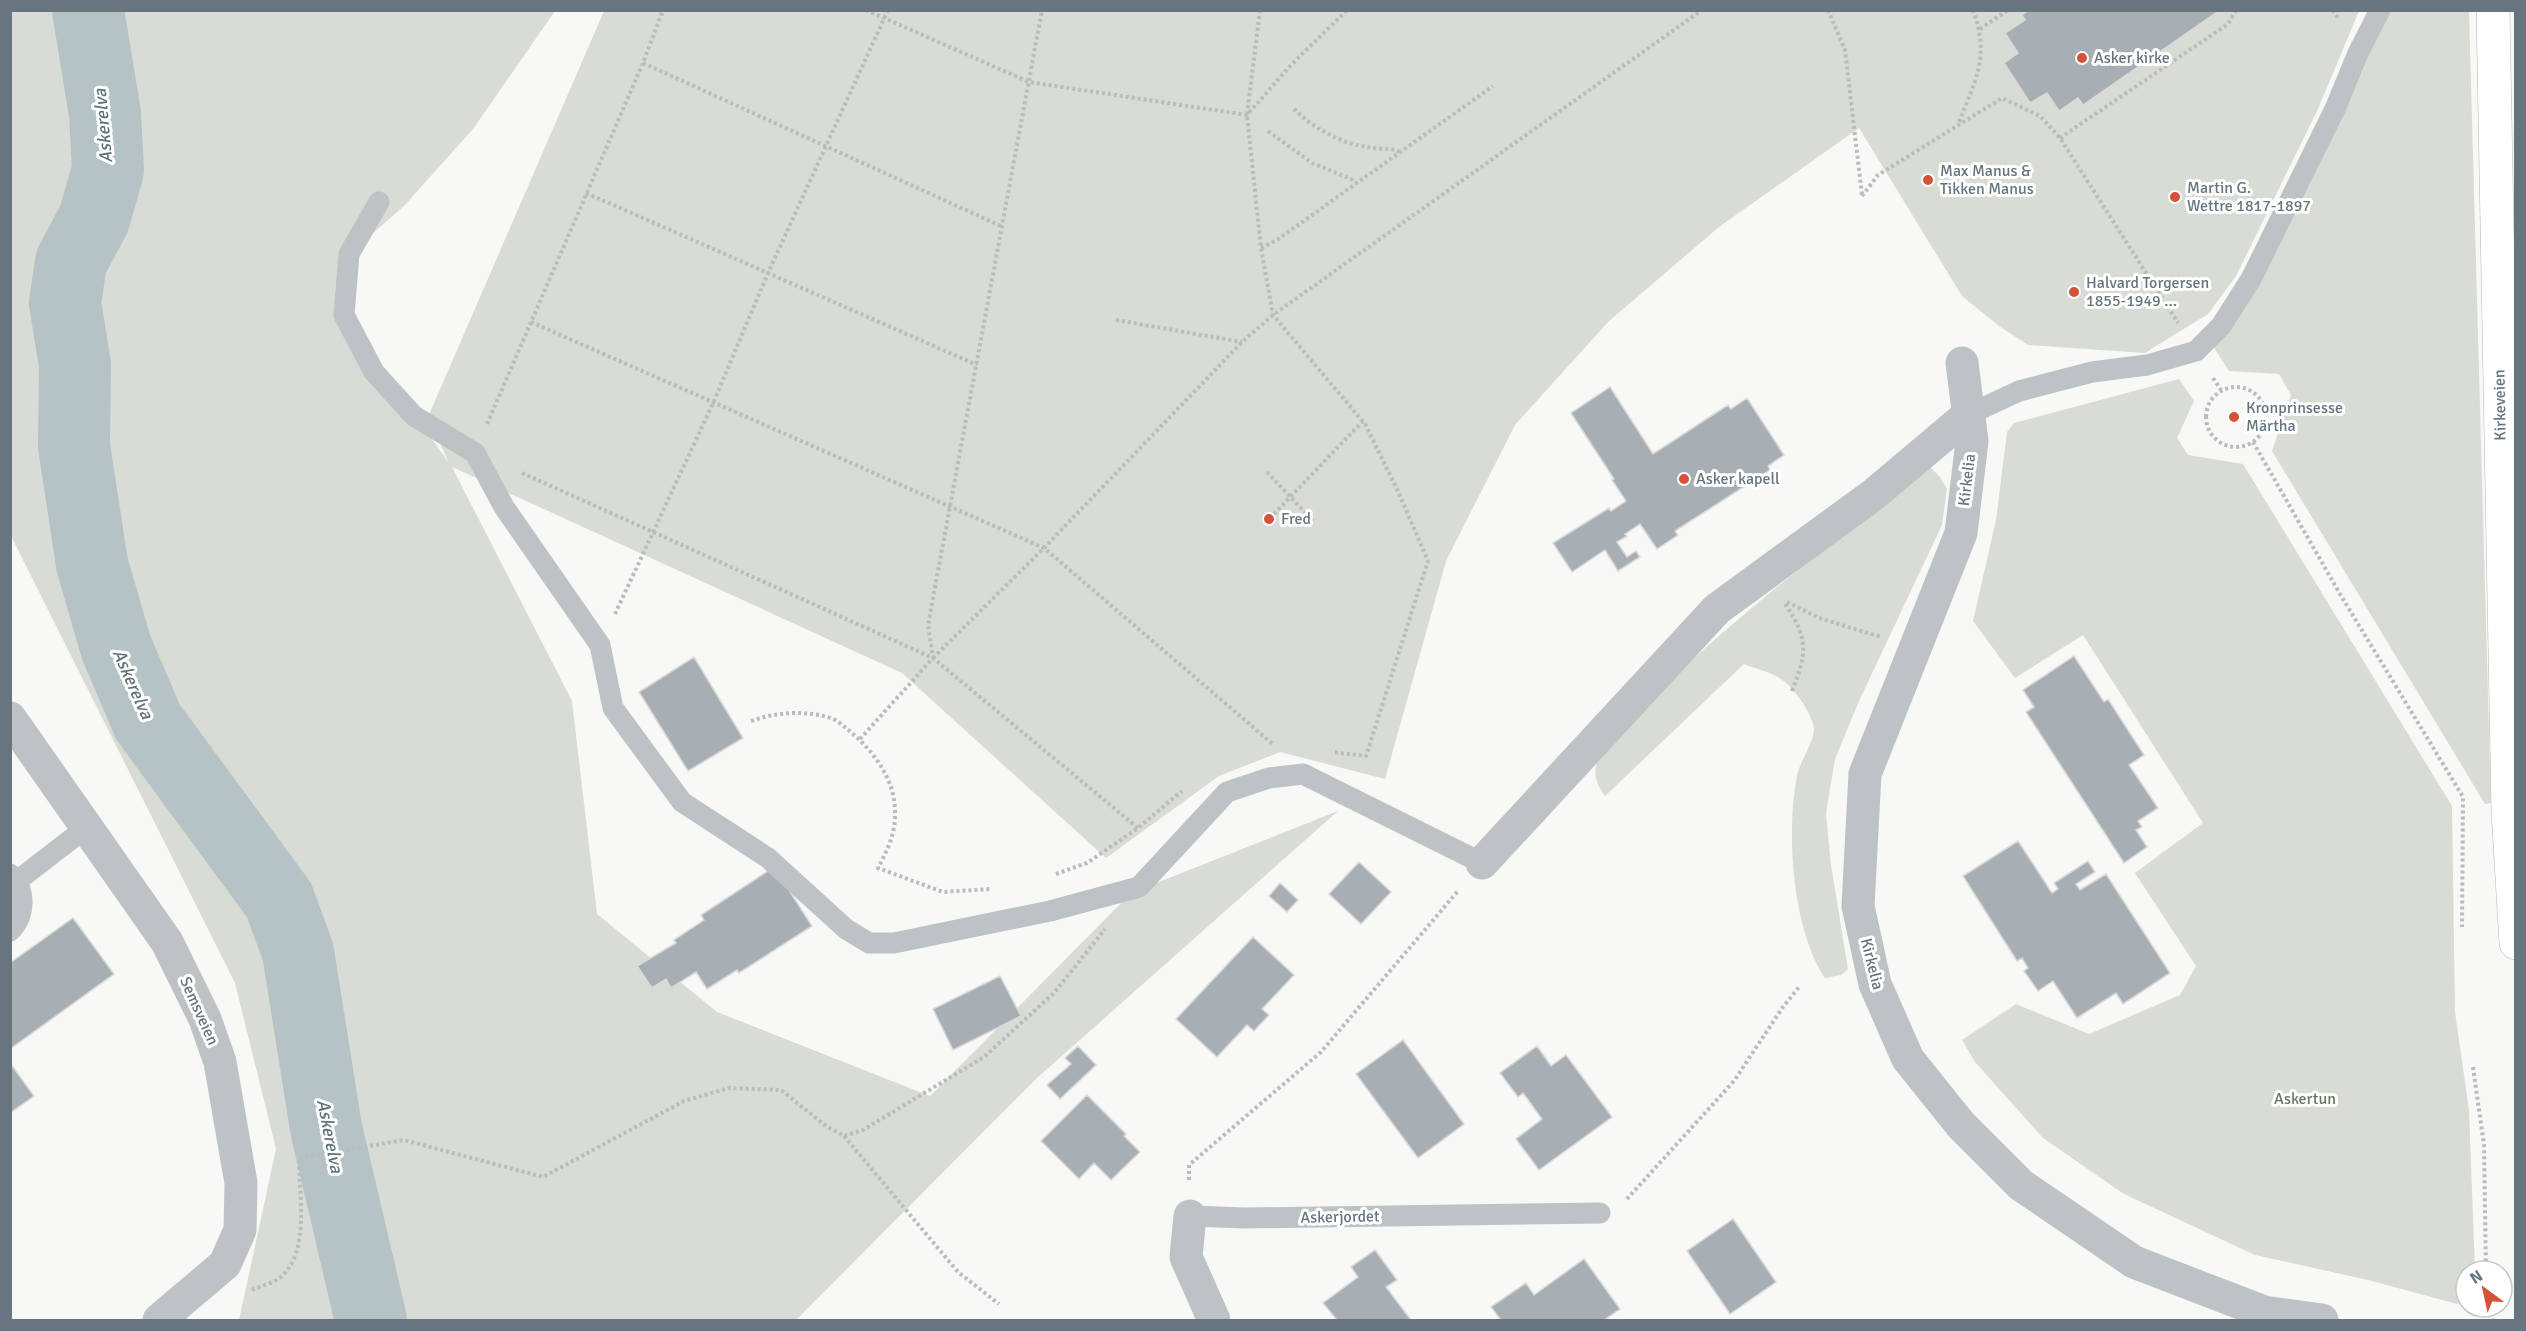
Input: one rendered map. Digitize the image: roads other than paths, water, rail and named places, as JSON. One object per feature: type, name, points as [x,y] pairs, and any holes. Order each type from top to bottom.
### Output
[{"type":"main road","name":"Kirkeveien","points":[[2493,10],[2508,811],[2516,944]]},
{"type":"street","name":"Kirkelia","points":[[1962,363],[1972,441],[1961,533],[1865,774],[1858,906],[1875,984],[1908,1059],[1961,1125],[2021,1185],[2134,1262],[2264,1312],[2322,1320]]},
{"type":"street","name":"Kirkelia","points":[[1482,863],[1717,609],[1873,495],[1968,415]]},
{"type":"street","name":"Semsveien","points":[[10,718],[167,942],[205,1019],[220,1062],[241,1183],[240,1230],[225,1264],[159,1320]]},
{"type":"street","points":[[1190,1216],[1186,1257],[1214,1320]]},
{"type":"lane","points":[[1968,415],[2019,391],[2092,372],[2147,365],[2196,351],[2221,326],[2251,279],[2380,10]]},
{"type":"lane","points":[[379,202],[349,254],[344,315],[374,372],[414,416],[475,453],[504,507],[600,645],[613,708],[682,802],[768,858],[846,928],[869,943],[894,943],[1050,911],[1139,887],[1227,792],[1269,778],[1303,774],[1482,863]]},
{"type":"lane","points":[[10,931],[18,924],[23,902],[14,877],[87,827]]},
{"type":"lane","name":"Askerjordet","points":[[1190,1216],[1245,1218],[1600,1213]]},
{"type":"waterway","name":"Askerelva","points":[[88,10],[105,114],[108,170],[94,219],[71,262],[65,303],[75,365],[74,446],[92,564],[116,647],[148,722],[279,900],[298,952],[326,1128],[371,1320]]},
{"type":"place","name":"Asker kirke","points":[[2082,58]]},
{"type":"place","name":"Max Manus & Tikken Manus","points":[[1928,180]]},
{"type":"place","name":"Martin G. Wettre 1817-1897","points":[[2175,197]]},
{"type":"place","name":"Halvard Torgersen 1855-1949 ...","points":[[2074,292]]},
{"type":"place","name":"Kronprinsesse Märtha","points":[[2234,417]]},
{"type":"place","name":"Asker kapell","points":[[1684,479]]},
{"type":"place","name":"Fred","points":[[1269,519]]},
{"type":"park label","name":"Askertun","points":[[2305,1099]]}]
